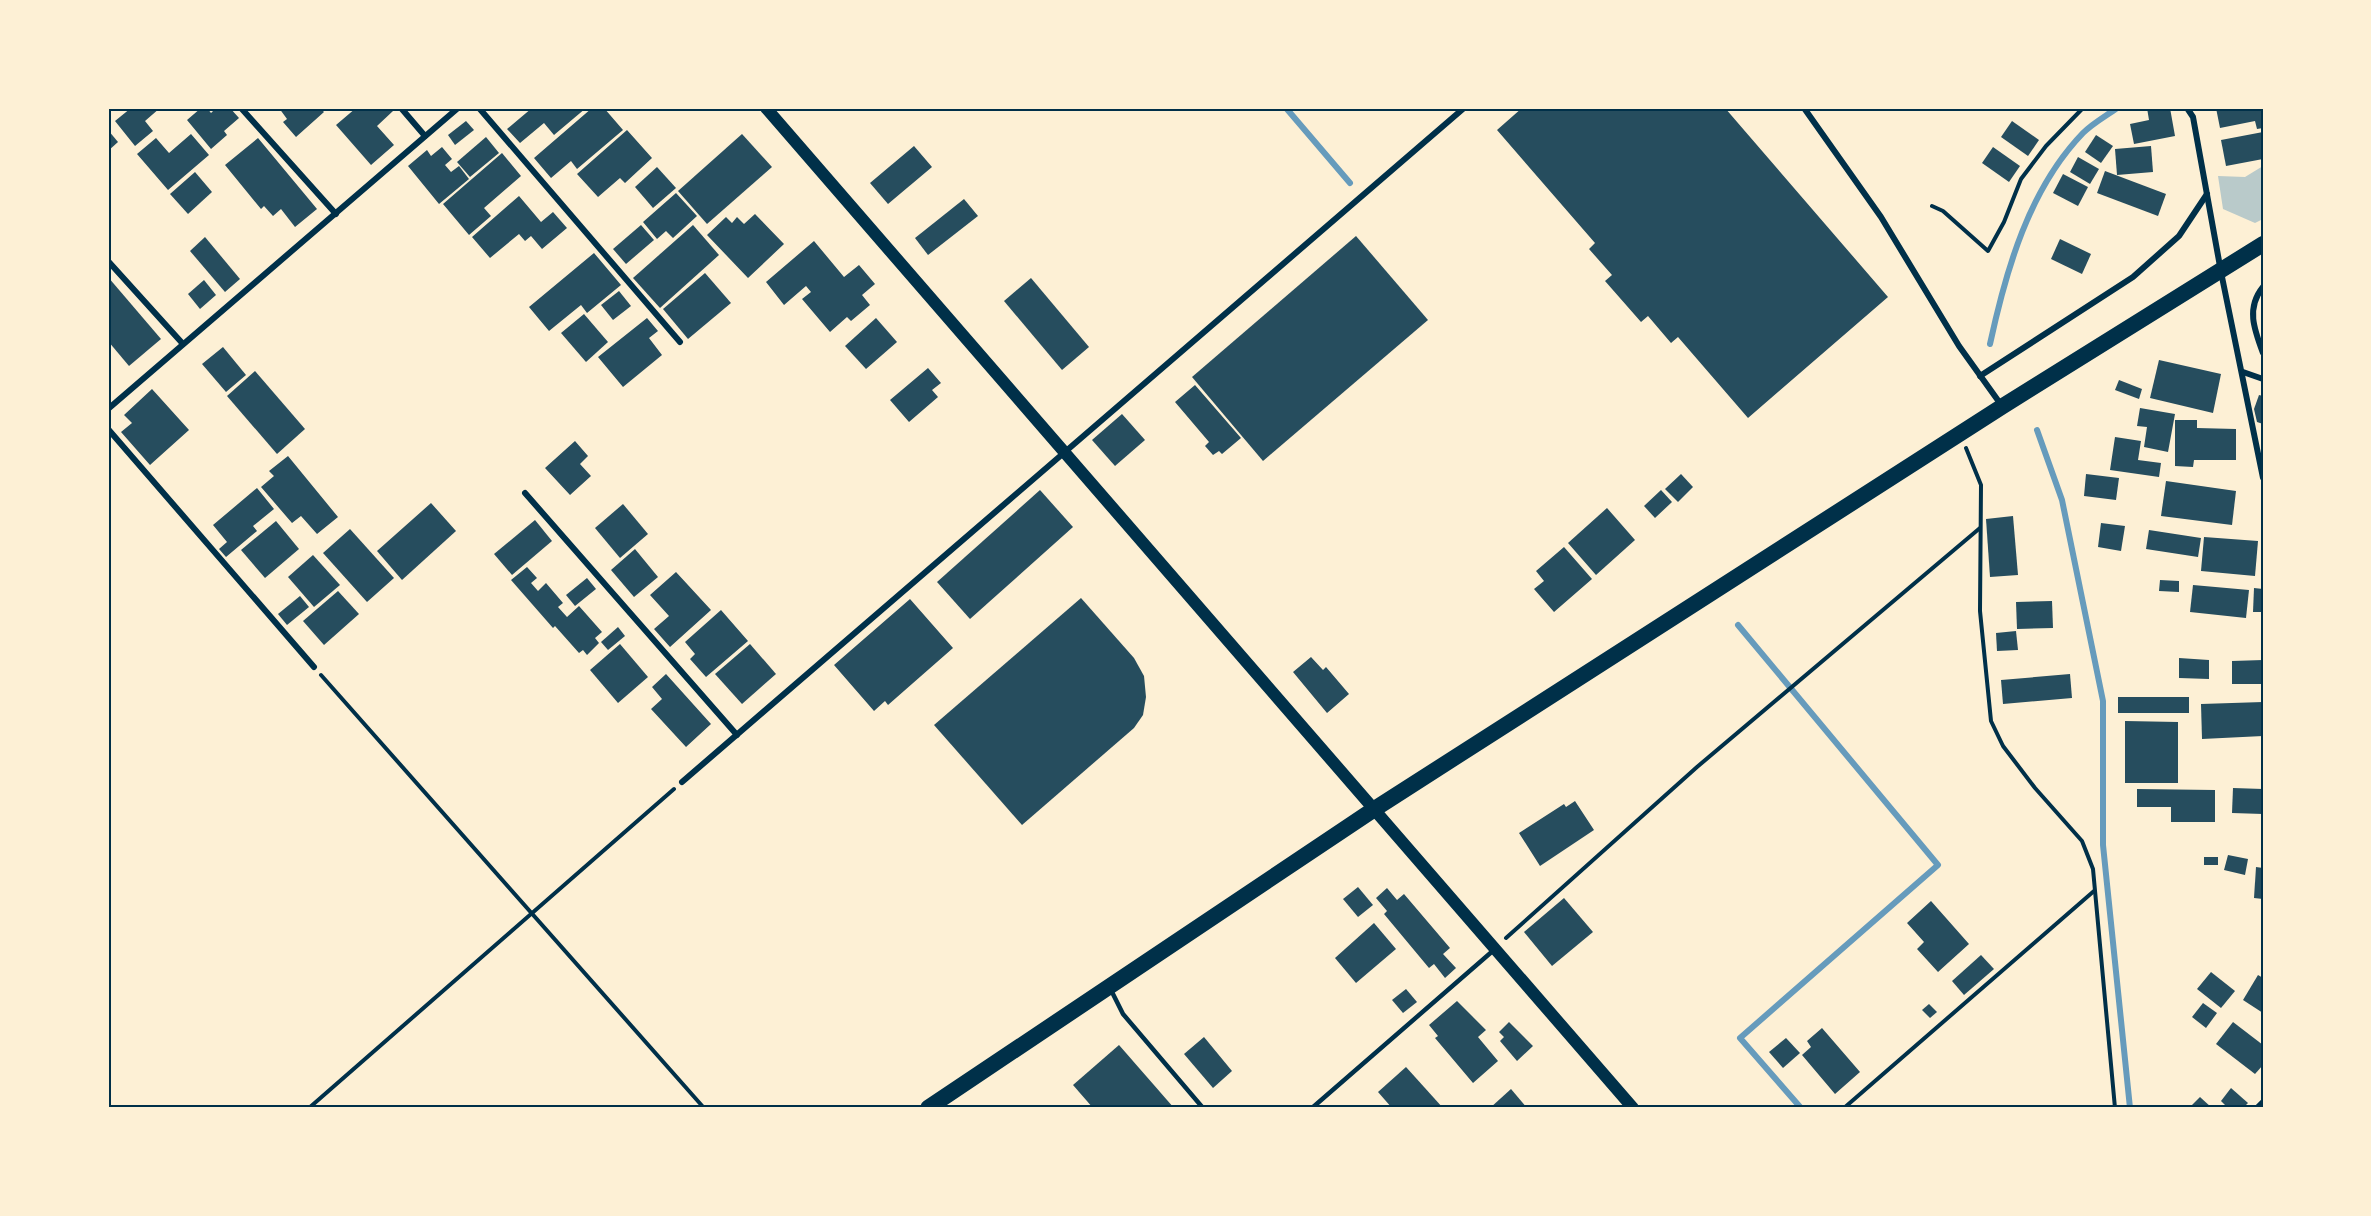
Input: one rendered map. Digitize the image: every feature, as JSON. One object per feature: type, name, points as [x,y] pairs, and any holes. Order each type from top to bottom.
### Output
[{"type":"highway","points":[[928,1108],[1373,810],[2003,406],[2263,244]]},
{"type":"main road","points":[[766,108],[1634,1108]]},
{"type":"street","points":[[241,108],[336,214]]},
{"type":"street","points":[[401,108],[425,136]]},
{"type":"street","points":[[108,409],[458,108]]},
{"type":"street","points":[[478,108],[680,342]]},
{"type":"street","points":[[682,782],[1464,108]]},
{"type":"street","points":[[1804,108],[1881,217],[1980,376],[2003,406]]},
{"type":"street","points":[[2187,108],[2193,117],[2221,272],[2263,478]]},
{"type":"street","points":[[1980,376],[2133,276],[2179,236],[2207,194]]},
{"type":"street","points":[[108,261],[183,344]]},
{"type":"street","points":[[2263,287],[2252,301],[2253,325],[2263,353]]},
{"type":"street","points":[[2243,372],[2263,379]]},
{"type":"street","points":[[108,429],[314,667]]},
{"type":"street","points":[[525,493],[736,735]]},
{"type":"street","points":[[2258,1108],[2263,1102]]},
{"type":"lane","points":[[1312,1108],[1495,949]]},
{"type":"lane","points":[[1109,987],[1124,1014],[1203,1108]]},
{"type":"path","points":[[1932,206],[1943,211],[1988,251],[2004,222],[2021,179],[2046,146],[2082,108]]},
{"type":"path","points":[[1959,434],[1975,465],[1981,485],[1980,611],[1991,721],[2003,746],[2035,788],[2082,841],[2093,869],[2115,1108]]},
{"type":"path","points":[[1495,949],[1688,774],[1980,528]]},
{"type":"path","points":[[314,667],[704,1108]]},
{"type":"path","points":[[309,1108],[682,782]]},
{"type":"path","points":[[1844,1108],[2095,890]]},
{"type":"shaded area","points":[[2263,166],[2263,219],[2255,223],[2223,209],[2218,176],[2245,177]]},
{"type":"building","points":[[131,108],[160,108],[145,121],[153,131],[135,146],[115,121]]},
{"type":"building","points":[[201,108],[207,108],[211,113],[216,108],[230,108],[239,118],[224,131],[227,135],[211,149],[187,120]]},
{"type":"building","points":[[279,108],[320,108],[324,112],[296,137],[283,122],[287,119]]},
{"type":"building","points":[[356,108],[390,108],[393,111],[377,126],[394,145],[371,165],[336,125]]},
{"type":"building","points":[[532,108],[586,108],[554,135],[544,123],[520,143],[507,129]]},
{"type":"building","points":[[592,108],[604,108],[623,130],[577,169],[571,161],[551,178],[534,158]]},
{"type":"building","points":[[1522,108],[1725,108],[1888,297],[1748,418],[1678,337],[1671,343],[1648,316],[1641,322],[1605,281],[1612,275],[1589,249],[1595,243],[1497,130]]},
{"type":"building","points":[[2147,108],[2170,108],[2175,136],[2134,144],[2130,124],[2149,120]]},
{"type":"building","points":[[2216,108],[2263,108],[2263,128],[2257,129],[2255,121],[2220,128]]},
{"type":"building","points":[[466,121],[474,130],[455,145],[448,135]]},
{"type":"building","points":[[2012,121],[2039,140],[2028,156],[2001,137]]},
{"type":"building","points":[[108,130],[118,142],[108,151]]},
{"type":"building","points":[[627,130],[652,158],[625,183],[620,178],[598,197],[577,174]]},
{"type":"building","points":[[2263,132],[2263,159],[2226,166],[2221,140]]},
{"type":"building","points":[[191,134],[209,155],[168,190],[137,154],[156,138],[169,153]]},
{"type":"building","points":[[742,134],[772,167],[707,224],[678,191]]},
{"type":"building","points":[[2096,135],[2113,146],[2101,163],[2085,152]]},
{"type":"building","points":[[486,137],[499,153],[470,177],[457,162]]},
{"type":"building","points":[[258,138],[317,209],[295,227],[281,209],[273,216],[264,206],[261,209],[225,165]]},
{"type":"building","points":[[914,146],[932,167],[888,204],[870,183]]},
{"type":"building","points":[[2151,146],[2153,172],[2117,175],[2115,149]]},
{"type":"building","points":[[442,147],[452,159],[445,165],[451,172],[459,166],[469,179],[439,204],[408,166],[427,150],[431,156]]},
{"type":"building","points":[[1993,147],[2020,166],[2009,182],[1982,163]]},
{"type":"building","points":[[502,153],[521,176],[484,208],[491,216],[469,235],[443,204]]},
{"type":"building","points":[[2078,157],[2099,169],[2090,184],[2070,172]]},
{"type":"building","points":[[657,167],[676,188],[653,208],[635,187]]},
{"type":"building","points":[[2105,171],[2166,194],[2158,216],[2097,193]]},
{"type":"building","points":[[195,172],[212,192],[188,214],[170,194]]},
{"type":"building","points":[[2063,174],[2088,187],[2078,206],[2053,193]]},
{"type":"building","points":[[676,193],[697,216],[673,238],[666,231],[657,239],[643,222]]},
{"type":"building","points":[[519,196],[541,222],[553,212],[567,228],[542,249],[531,236],[525,241],[519,234],[490,258],[472,237]]},
{"type":"building","points":[[964,199],[978,216],[928,255],[915,238]]},
{"type":"building","points":[[755,214],[784,244],[748,278],[707,235],[726,217],[732,223],[737,217],[744,224]]},
{"type":"building","points":[[641,225],[654,240],[626,264],[613,249]]},
{"type":"building","points":[[693,225],[719,255],[660,308],[633,278]]},
{"type":"building","points":[[1356,236],[1428,320],[1263,461],[1192,377]]},
{"type":"building","points":[[205,237],[240,279],[225,292],[190,251]]},
{"type":"building","points":[[2060,239],[2091,254],[2082,274],[2051,259]]},
{"type":"building","points":[[814,241],[844,277],[859,265],[875,284],[862,295],[870,305],[851,321],[847,317],[830,332],[802,299],[811,292],[806,286],[784,305],[766,282]]},
{"type":"building","points":[[594,253],[621,285],[587,313],[581,305],[549,331],[529,307]]},
{"type":"building","points":[[705,273],[731,303],[688,339],[663,309]]},
{"type":"building","points":[[108,277],[161,339],[129,366],[108,341]]},
{"type":"building","points":[[1031,278],[1089,347],[1062,370],[1004,301]]},
{"type":"building","points":[[204,280],[216,295],[200,309],[188,294]]},
{"type":"building","points":[[619,291],[631,306],[613,320],[601,305]]},
{"type":"building","points":[[584,314],[608,342],[586,362],[561,333]]},
{"type":"building","points":[[647,318],[658,331],[649,338],[662,355],[623,387],[598,357]]},
{"type":"building","points":[[876,318],[897,342],[866,369],[845,346]]},
{"type":"building","points":[[223,347],[246,375],[226,392],[202,364]]},
{"type":"building","points":[[2159,360],[2221,374],[2213,413],[2150,398]]},
{"type":"building","points":[[928,368],[941,383],[932,390],[938,397],[909,422],[890,400]]},
{"type":"building","points":[[255,371],[305,429],[277,454],[227,396]]},
{"type":"building","points":[[2119,380],[2142,389],[2139,399],[2115,390]]},
{"type":"building","points":[[1195,385],[1241,438],[1222,454],[1219,451],[1213,455],[1205,446],[1209,442],[1175,402]]},
{"type":"building","points":[[152,389],[189,430],[150,465],[121,432],[132,423],[124,415]]},
{"type":"building","points":[[2259,395],[2263,396],[2263,424],[2257,422],[2254,409]]},
{"type":"building","points":[[2140,408],[2175,414],[2168,452],[2144,447],[2147,427],[2137,426]]},
{"type":"building","points":[[1122,414],[1145,440],[1115,466],[1092,440]]},
{"type":"building","points":[[2175,420],[2197,420],[2197,428],[2236,429],[2236,460],[2194,460],[2193,467],[2175,466]]},
{"type":"building","points":[[2115,437],[2141,441],[2138,460],[2161,463],[2159,477],[2110,470]]},
{"type":"building","points":[[575,441],[588,456],[580,464],[591,476],[570,495],[545,468]]},
{"type":"building","points":[[288,456],[338,517],[317,534],[301,516],[292,523],[261,487],[274,476],[269,471]]},
{"type":"building","points":[[1681,474],[1693,487],[1678,502],[1665,489]]},
{"type":"building","points":[[2086,474],[2119,478],[2116,500],[2084,496]]},
{"type":"building","points":[[2166,481],[2236,491],[2232,525],[2161,516]]},
{"type":"building","points":[[257,488],[274,509],[253,526],[257,531],[226,557],[219,549],[227,542],[213,525]]},
{"type":"building","points":[[1040,490],[1073,527],[970,619],[937,582]]},
{"type":"building","points":[[1661,490],[1672,502],[1655,518],[1644,506]]},
{"type":"building","points":[[431,503],[456,531],[402,580],[377,551]]},
{"type":"building","points":[[623,504],[648,534],[620,558],[595,528]]},
{"type":"building","points":[[1607,508],[1635,540],[1596,575],[1568,543]]},
{"type":"building","points":[[2013,516],[2018,575],[1990,577],[1986,519]]},
{"type":"building","points":[[535,520],[552,541],[512,575],[494,554]]},
{"type":"building","points":[[276,521],[299,549],[265,578],[241,550]]},
{"type":"building","points":[[2101,523],[2125,526],[2121,551],[2098,547]]},
{"type":"building","points":[[350,529],[394,578],[367,602],[323,553]]},
{"type":"building","points":[[2149,530],[2201,538],[2198,557],[2146,549]]},
{"type":"building","points":[[2204,537],[2258,541],[2255,576],[2201,571]]},
{"type":"building","points":[[1564,547],[1592,579],[1554,612],[1534,589],[1544,581],[1536,571]]},
{"type":"building","points":[[635,549],[658,577],[634,597],[611,570]]},
{"type":"building","points":[[313,555],[340,585],[314,607],[288,577]]},
{"type":"building","points":[[527,567],[537,578],[531,583],[538,591],[546,583],[563,603],[558,607],[567,617],[579,606],[602,632],[595,638],[599,643],[587,655],[583,650],[579,653],[555,626],[553,628],[511,580]]},
{"type":"building","points":[[676,572],[711,610],[670,647],[654,629],[669,616],[650,595]]},
{"type":"building","points":[[587,578],[596,589],[575,606],[566,595]]},
{"type":"building","points":[[2160,580],[2179,581],[2179,592],[2159,591]]},
{"type":"building","points":[[2193,585],[2249,590],[2246,618],[2190,612]]},
{"type":"building","points":[[2254,588],[2263,589],[2263,612],[2253,612]]},
{"type":"building","points":[[338,591],[359,614],[324,645],[303,621]]},
{"type":"building","points":[[300,596],[309,607],[287,625],[278,614]]},
{"type":"building","points":[[1081,598],[1134,658],[1144,676],[1146,697],[1143,715],[1134,728],[1022,825],[934,725]]},
{"type":"building","points":[[910,599],[953,648],[888,705],[885,701],[874,711],[834,665]]},
{"type":"building","points":[[2052,601],[2053,628],[2017,629],[2016,602]]},
{"type":"building","points":[[721,610],[748,641],[706,677],[690,659],[695,654],[685,642]]},
{"type":"building","points":[[618,627],[625,636],[608,650],[601,642]]},
{"type":"building","points":[[2016,631],[2018,650],[1997,651],[1996,633]]},
{"type":"building","points":[[620,644],[648,677],[618,703],[590,670]]},
{"type":"building","points":[[750,644],[776,674],[742,704],[715,674]]},
{"type":"building","points":[[1311,657],[1323,670],[1326,667],[1349,694],[1327,713],[1293,672]]},
{"type":"building","points":[[2179,658],[2209,660],[2209,679],[2179,678]]},
{"type":"building","points":[[2263,660],[2263,684],[2232,684],[2232,661]]},
{"type":"building","points":[[666,674],[711,724],[686,747],[651,709],[662,699],[652,687]]},
{"type":"building","points":[[2070,674],[2072,698],[2003,704],[2001,680]]},
{"type":"building","points":[[2118,697],[2189,697],[2189,713],[2118,713]]},
{"type":"building","points":[[2263,702],[2263,736],[2202,739],[2201,704]]},
{"type":"building","points":[[2125,721],[2178,722],[2178,783],[2125,783]]},
{"type":"building","points":[[2233,788],[2263,789],[2263,814],[2232,813]]},
{"type":"building","points":[[2137,789],[2215,790],[2215,822],[2171,822],[2171,807],[2137,807]]},
{"type":"building","points":[[1575,801],[1594,830],[1540,866],[1519,833],[1564,804],[1566,807]]},
{"type":"building","points":[[2228,855],[2248,859],[2245,875],[2224,870]]},
{"type":"building","points":[[2204,857],[2218,857],[2218,865],[2204,865]]},
{"type":"building","points":[[2256,867],[2263,868],[2263,899],[2254,898]]},
{"type":"building","points":[[1358,887],[1373,905],[1358,917],[1343,899]]},
{"type":"building","points":[[1387,888],[1397,900],[1404,894],[1450,948],[1443,954],[1456,968],[1445,978],[1434,964],[1429,968],[1384,914],[1387,911],[1376,898]]},
{"type":"building","points":[[1564,898],[1593,932],[1552,966],[1524,932]]},
{"type":"building","points":[[1931,901],[1969,944],[1938,972],[1917,949],[1924,942],[1907,923]]},
{"type":"building","points":[[1374,923],[1396,949],[1356,983],[1335,958]]},
{"type":"building","points":[[1981,955],[1994,969],[1964,995],[1952,981]]},
{"type":"building","points":[[2211,972],[2235,991],[2221,1008],[2197,989]]},
{"type":"building","points":[[2258,975],[2263,978],[2263,1013],[2243,1000]]},
{"type":"building","points":[[1406,989],[1417,1002],[1403,1013],[1392,1000]]},
{"type":"building","points":[[1457,1001],[1486,1030],[1478,1037],[1498,1061],[1473,1083],[1435,1038],[1438,1036],[1429,1025]]},
{"type":"building","points":[[2203,1003],[2217,1013],[2206,1028],[2192,1017]]},
{"type":"building","points":[[1929,1004],[1937,1012],[1930,1018],[1922,1010]]},
{"type":"building","points":[[1509,1022],[1533,1046],[1517,1061],[1500,1041],[1504,1037],[1499,1032]]},
{"type":"building","points":[[2233,1022],[2263,1045],[2263,1065],[2255,1074],[2216,1044]]},
{"type":"building","points":[[1822,1028],[1860,1072],[1835,1094],[1802,1055],[1811,1047],[1807,1041]]},
{"type":"building","points":[[1204,1037],[1232,1071],[1213,1088],[1184,1054]]},
{"type":"building","points":[[1786,1038],[1800,1053],[1783,1068],[1769,1052]]},
{"type":"building","points":[[1119,1045],[1174,1108],[1093,1108],[1073,1085]]},
{"type":"building","points":[[1406,1067],[1443,1108],[1392,1108],[1378,1092]]},
{"type":"building","points":[[2231,1088],[2248,1103],[2243,1108],[2228,1108],[2221,1101]]},
{"type":"building","points":[[1511,1089],[1527,1108],[1490,1108]]},
{"type":"building","points":[[2200,1097],[2212,1108],[2189,1108]]},
{"type":"waterway","points":[[1286,108],[1350,183]]},
{"type":"waterway","points":[[1990,344],[2012,259],[2034,205],[2064,155],[2083,133],[2117,108]]},
{"type":"waterway","points":[[2037,430],[2062,500],[2103,701],[2103,845],[2130,1108]]},
{"type":"waterway","points":[[1738,625],[1938,865],[1740,1038],[1801,1108]]}]
